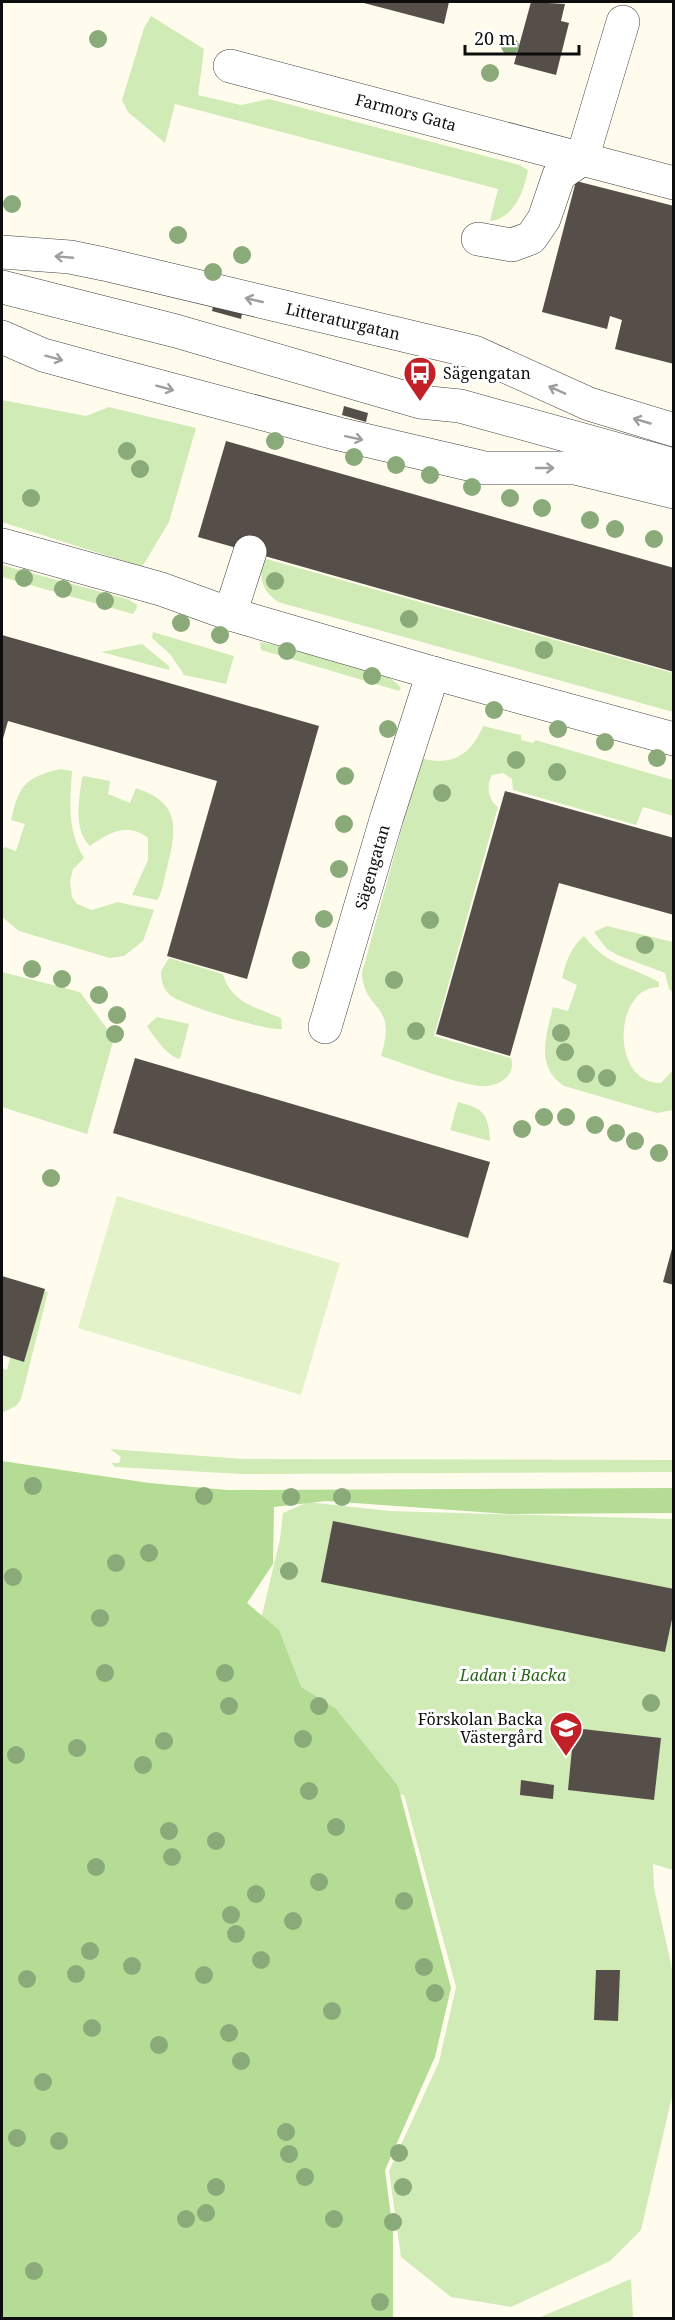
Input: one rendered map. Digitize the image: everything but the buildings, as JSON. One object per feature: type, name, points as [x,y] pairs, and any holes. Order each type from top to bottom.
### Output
[{"type":"street","points":[[477,239],[512,245],[531,238],[544,219],[559,175],[582,159],[623,22]]},
{"type":"street","name":"Farmors Gata","points":[[230,66],[674,183]]},
{"type":"street","name":"Litteraturgatan","points":[[2,252],[69,257],[104,264],[474,352],[589,404],[674,430]]},
{"type":"street","points":[[2,286],[176,331],[420,402],[460,406],[674,465]]},
{"type":"street","points":[[9,344],[328,431],[484,468],[575,468],[674,492]]},
{"type":"street","points":[[2,545],[141,583],[231,614],[433,673],[674,739]]},
{"type":"street","points":[[231,614],[250,552]]},
{"type":"street","name":"Sägengatan","points":[[325,1027],[386,820],[433,673]]},
{"type":"green space","points":[[151,16],[204,49],[198,95],[241,105],[269,99],[519,165],[528,170],[521,195],[506,215],[490,221],[498,189],[175,104],[165,143],[128,112],[122,100],[144,28]]},
{"type":"green space","points":[[2,400],[86,416],[109,407],[196,428],[169,522],[142,567],[2,522]]},
{"type":"green space","points":[[263,558],[673,673],[673,712],[278,602],[268,593],[263,583],[261,571]]},
{"type":"green space","points":[[2,565],[127,599],[136,604],[137,608],[133,614],[2,577]]},
{"type":"green space","points":[[153,632],[234,656],[226,684],[184,675],[171,655],[152,638]]},
{"type":"green space","points":[[260,642],[358,665],[392,679],[401,688],[399,691],[261,650]]},
{"type":"green space","points":[[142,644],[169,666],[169,670],[101,652]]},
{"type":"green space","points":[[483,726],[521,735],[521,740],[533,743],[535,740],[673,780],[673,816],[643,807],[636,825],[513,790],[512,779],[503,773],[492,775],[489,792],[498,807],[434,1036],[511,1058],[511,1071],[504,1080],[492,1085],[479,1086],[456,1081],[381,1056],[385,1038],[383,1016],[368,995],[362,973],[421,758],[442,761],[459,756],[472,744]]},
{"type":"green space","points":[[61,769],[72,771],[70,805],[72,826],[84,858],[73,869],[70,881],[72,897],[77,904],[92,910],[118,902],[154,910],[143,941],[124,956],[110,958],[19,931],[2,917],[2,849],[5,847],[16,851],[25,824],[11,820],[17,798],[31,779]]},
{"type":"green space","points":[[84,776],[110,781],[108,794],[130,803],[136,788],[151,794],[168,810],[172,819],[173,841],[162,889],[157,900],[132,895],[148,860],[148,838],[141,833],[126,830],[104,837],[90,846],[85,839],[81,832],[78,814]]},
{"type":"green space","points":[[607,926],[673,942],[673,993],[669,989],[665,973],[607,949],[594,932]]},
{"type":"green space","points":[[584,936],[602,954],[618,964],[659,982],[659,987],[644,991],[633,1002],[626,1018],[624,1035],[626,1053],[633,1068],[644,1079],[661,1083],[673,1070],[673,1110],[657,1113],[564,1086],[549,1070],[545,1050],[553,1007],[568,1011],[577,985],[562,978],[570,955]]},
{"type":"green space","points":[[169,958],[223,974],[227,984],[238,998],[281,1018],[282,1029],[273,1029],[226,1017],[192,1006],[171,996],[164,988],[161,975]]},
{"type":"green space","points":[[2,972],[80,992],[114,1038],[87,1134],[2,1107]]},
{"type":"green space","points":[[157,1017],[189,1024],[180,1059],[166,1051],[147,1026]]},
{"type":"green space","points":[[458,1102],[474,1107],[483,1114],[488,1124],[490,1141],[450,1130]]},
{"type":"green space","points":[[117,1196],[340,1263],[301,1395],[78,1328]]},
{"type":"green space","points":[[44,1291],[48,1292],[21,1399],[16,1406],[2,1413],[2,1368],[7,1370],[10,1357],[24,1361]]},
{"type":"green space","points":[[110,1449],[243,1459],[673,1460],[674,1472],[242,1474],[115,1467],[111,1463],[119,1463],[121,1457]]},
{"type":"green space","points":[[2,1461],[149,1483],[228,1490],[673,1488],[673,1513],[508,1514],[326,1501],[274,1507],[273,1564],[247,1603],[279,1630],[301,1687],[336,1709],[398,1786],[451,1988],[435,2057],[385,2170],[393,2232],[393,2318],[2,2318]]},
{"type":"green space","name":"Ladan i Backa","points":[[308,1502],[389,1511],[673,1519],[673,1870],[653,1864],[654,1888],[673,1973],[673,2092],[641,2230],[610,2261],[511,2307],[451,2297],[401,2257],[389,2171],[439,2062],[456,1987],[404,1795],[364,1790],[257,1636],[280,1539],[283,1513]]},
{"type":"green space","points":[[631,2279],[633,2318],[538,2318]]},
{"type":"place","name":"Sägengatan","points":[[420,402]]},
{"type":"place","name":"Förskolan Backa Västergård","points":[[566,1757]]}]
